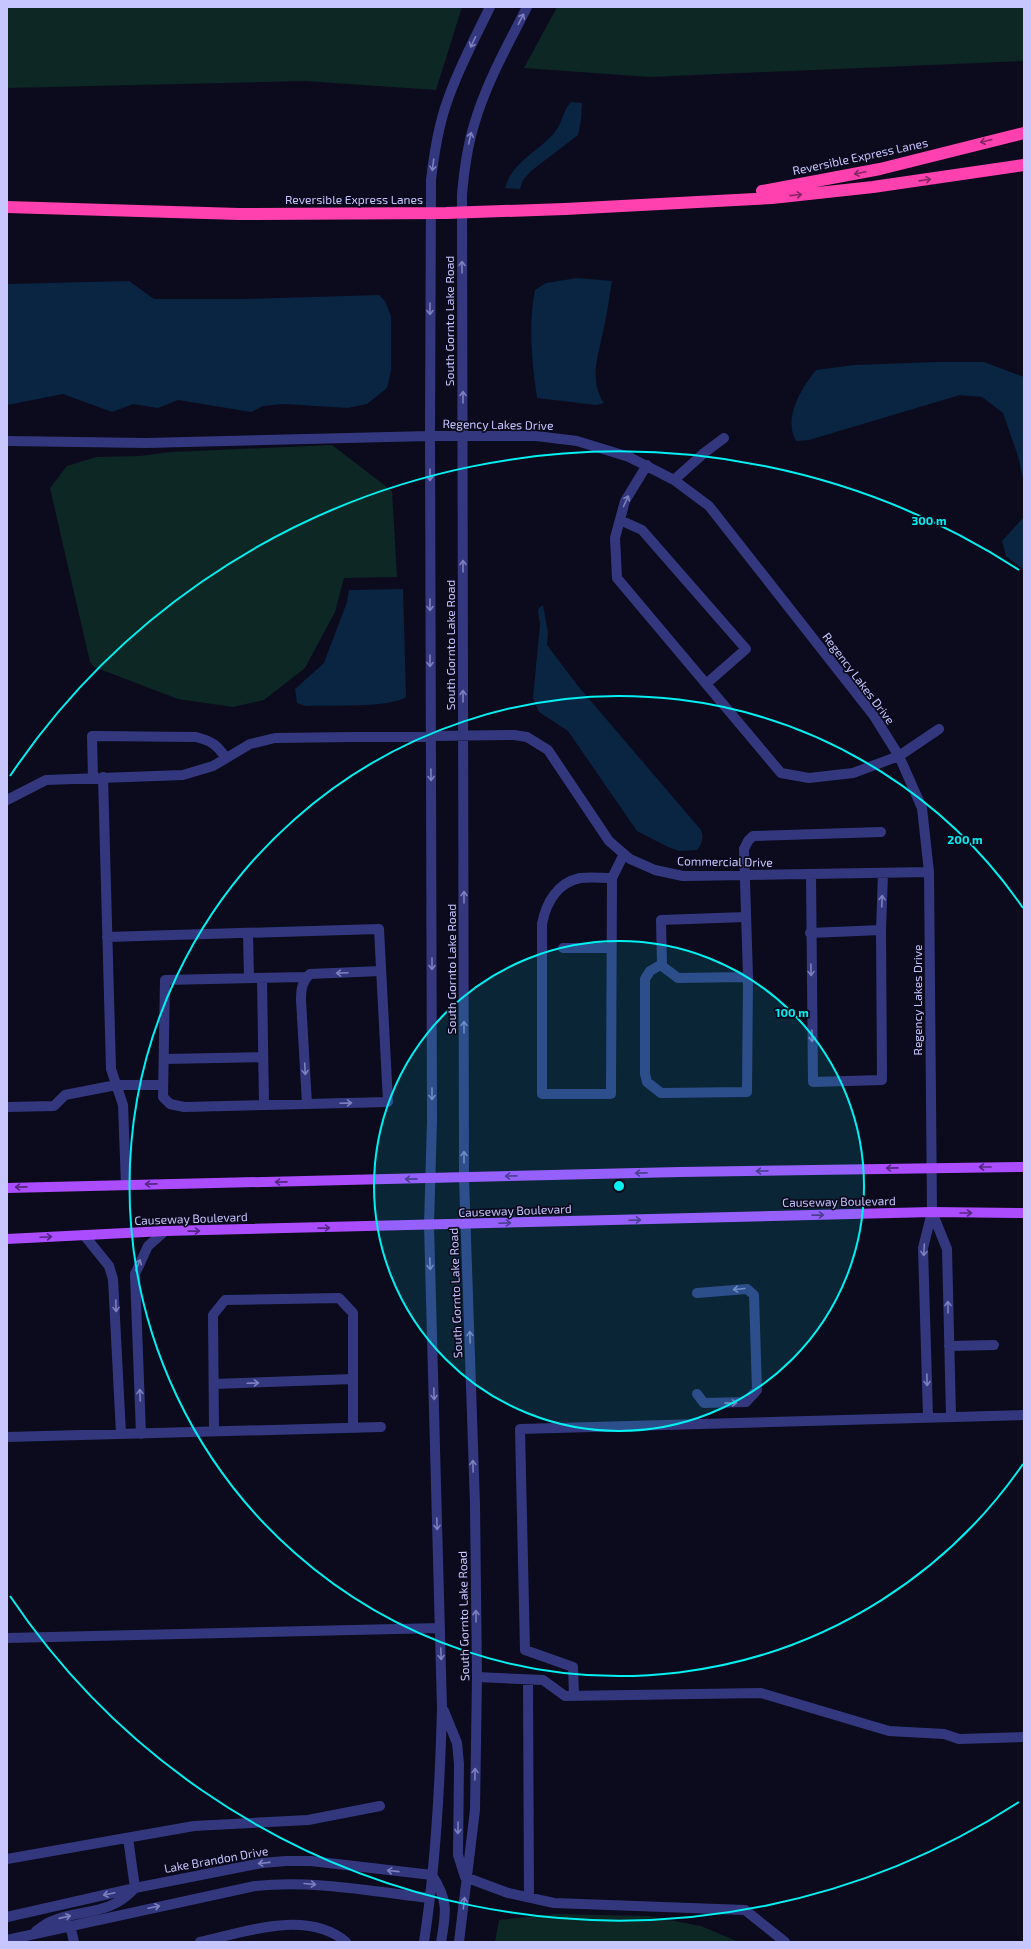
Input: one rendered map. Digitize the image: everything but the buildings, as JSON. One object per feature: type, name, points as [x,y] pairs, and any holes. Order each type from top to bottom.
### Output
[{"type":"highway","name":"Reversible Express Lanes","points":[[701,202],[880,169],[1024,133]]},
{"type":"highway","name":"Reversible Express Lanes","points":[[7,208],[187,213],[318,214],[565,209],[772,198],[873,187],[1024,165]]},
{"type":"main road","points":[[7,1188],[430,1178],[1024,1167]]},
{"type":"main road","name":"Causeway Boulevard","points":[[7,1239],[165,1231],[932,1212],[1024,1213]]},
{"type":"street","name":"South Gornto Lake Road","points":[[424,1942],[430,1898],[441,1781],[442,1708],[429,1225],[432,948],[430,436],[431,180],[434,155],[446,103],[490,7]]},
{"type":"street","name":"South Gornto Lake Road","points":[[459,1942],[468,1878],[475,1810],[477,1677],[474,1506],[464,1178],[462,195],[464,167],[473,126],[484,94],[527,7]]},
{"type":"street","name":"Regency Lakes Drive","points":[[7,441],[146,443],[430,436],[536,436],[577,441],[630,457],[674,480],[709,506],[874,716],[899,756],[922,808],[929,872],[932,1212]]},
{"type":"street","points":[[674,480],[704,452],[724,438]]},
{"type":"street","points":[[647,465],[625,501],[615,538],[617,578],[780,773],[809,778],[853,773],[899,756],[939,729]]},
{"type":"street","points":[[620,520],[642,530],[746,649],[706,684]]},
{"type":"street","name":"Commercial Drive","points":[[7,800],[46,780],[183,775],[213,766],[250,744],[275,738],[514,735],[527,737],[548,750],[609,841],[630,859],[655,870],[683,876],[929,872]]},
{"type":"street","points":[[126,1185],[123,1105],[111,1069],[107,937],[98,778],[92,736],[196,736],[210,740],[220,749],[226,758]]},
{"type":"street","points":[[662,964],[650,971],[645,979],[645,1074],[647,1082],[660,1094],[747,1092],[748,977],[744,849],[748,841],[753,836],[881,832]]},
{"type":"street","points":[[612,878],[580,878],[562,887],[552,896],[545,909],[542,924],[542,1094],[611,1094],[612,878],[624,854]]},
{"type":"street","points":[[811,874],[810,933],[813,1082],[882,1080],[881,930],[883,873]]},
{"type":"street","points":[[746,917],[661,920],[662,966],[678,978],[748,977]]},
{"type":"street","points":[[107,937],[379,929],[388,1102],[184,1107],[170,1104],[163,1097],[165,980],[306,977],[310,974],[381,971]]},
{"type":"street","points":[[810,933],[881,930]]},
{"type":"street","points":[[248,933],[249,978]]},
{"type":"street","points":[[563,948],[611,948]]},
{"type":"street","points":[[306,977],[301,987],[301,1000],[307,1104]]},
{"type":"street","points":[[262,978],[264,1105]]},
{"type":"street","points":[[164,1059],[263,1057]]},
{"type":"street","points":[[7,1107],[54,1106],[66,1094],[116,1085],[163,1085]]},
{"type":"street","points":[[932,1212],[947,1249],[951,1416]]},
{"type":"street","points":[[928,1417],[923,1248],[932,1212]]},
{"type":"street","points":[[141,1434],[135,1274],[148,1246],[165,1231]]},
{"type":"street","points":[[84,1235],[109,1266],[113,1279],[121,1434]]},
{"type":"street","points":[[697,1293],[747,1289],[754,1295],[757,1390],[746,1402],[704,1403],[697,1394]]},
{"type":"street","points":[[214,1431],[213,1315],[225,1300],[339,1298],[353,1313],[353,1427]]},
{"type":"street","points":[[949,1346],[994,1345]]},
{"type":"street","points":[[214,1384],[353,1379]]},
{"type":"street","points":[[574,1696],[573,1667],[525,1650],[520,1429],[1024,1415]]},
{"type":"street","points":[[7,1437],[381,1426]]},
{"type":"street","points":[[7,1638],[440,1628]]},
{"type":"street","points":[[477,1677],[543,1680],[565,1696],[761,1693],[889,1731],[944,1734],[959,1739],[1024,1737]]},
{"type":"street","points":[[528,1680],[530,1897]]},
{"type":"street","points":[[442,1708],[457,1743],[459,1764],[458,1855],[465,1877],[508,1893],[554,1903],[745,1910],[785,1942]]},
{"type":"street","points":[[7,1859],[194,1826],[308,1820],[380,1806]]},
{"type":"street","points":[[31,1935],[51,1921],[111,1907],[124,1899],[135,1888],[128,1838]]},
{"type":"street","name":"Lake Brandon Drive","points":[[7,1917],[234,1867],[286,1861],[311,1861],[432,1875]]},
{"type":"street","points":[[432,1875],[441,1888],[445,1902],[445,1916],[441,1942]]},
{"type":"street","points":[[7,1940],[70,1925],[255,1886],[283,1883],[308,1884],[430,1898]]},
{"type":"street","points":[[70,1925],[74,1942]]},
{"type":"street","points":[[200,1942],[217,1940],[262,1929],[298,1925],[330,1931],[346,1942]]},
{"type":"green space","points":[[7,7],[462,7],[436,90],[305,81],[7,88]]},
{"type":"green space","points":[[557,7],[1024,7],[1024,61],[650,77],[524,68]]},
{"type":"green space","points":[[332,445],[392,491],[397,577],[344,578],[335,612],[305,668],[264,700],[233,707],[178,699],[94,667],[90,662],[50,488],[67,466],[96,457],[140,456],[171,452]]},
{"type":"green space","points":[[555,1914],[648,1916],[701,1926],[739,1942],[495,1942],[499,1920]]},
{"type":"water","points":[[571,102],[582,103],[578,135],[531,171],[523,180],[520,189],[505,188],[508,179],[519,164],[555,132],[568,105]]},
{"type":"water","points":[[577,278],[612,281],[596,368],[599,395],[604,403],[596,405],[537,398],[532,358],[531,331],[535,290],[546,283]]},
{"type":"water","points":[[129,281],[154,299],[245,299],[379,295],[385,301],[391,316],[391,371],[387,388],[367,404],[348,408],[284,404],[263,406],[251,412],[178,400],[158,408],[133,404],[112,412],[63,394],[7,405],[7,284]]},
{"type":"water","points":[[984,362],[1024,377],[1024,482],[1018,456],[1003,413],[982,397],[960,395],[809,440],[796,441],[792,423],[793,413],[800,395],[816,370],[854,365]]},
{"type":"water","points":[[1024,517],[1024,570],[1006,556],[1002,541]]},
{"type":"water","points":[[403,589],[406,697],[398,701],[387,703],[358,705],[306,706],[297,703],[295,689],[324,663],[347,602],[349,590]]},
{"type":"water","points":[[543,605],[548,633],[547,645],[578,686],[701,830],[702,841],[697,850],[679,851],[637,831],[568,731],[539,712],[533,698],[540,625],[538,611]]}]
